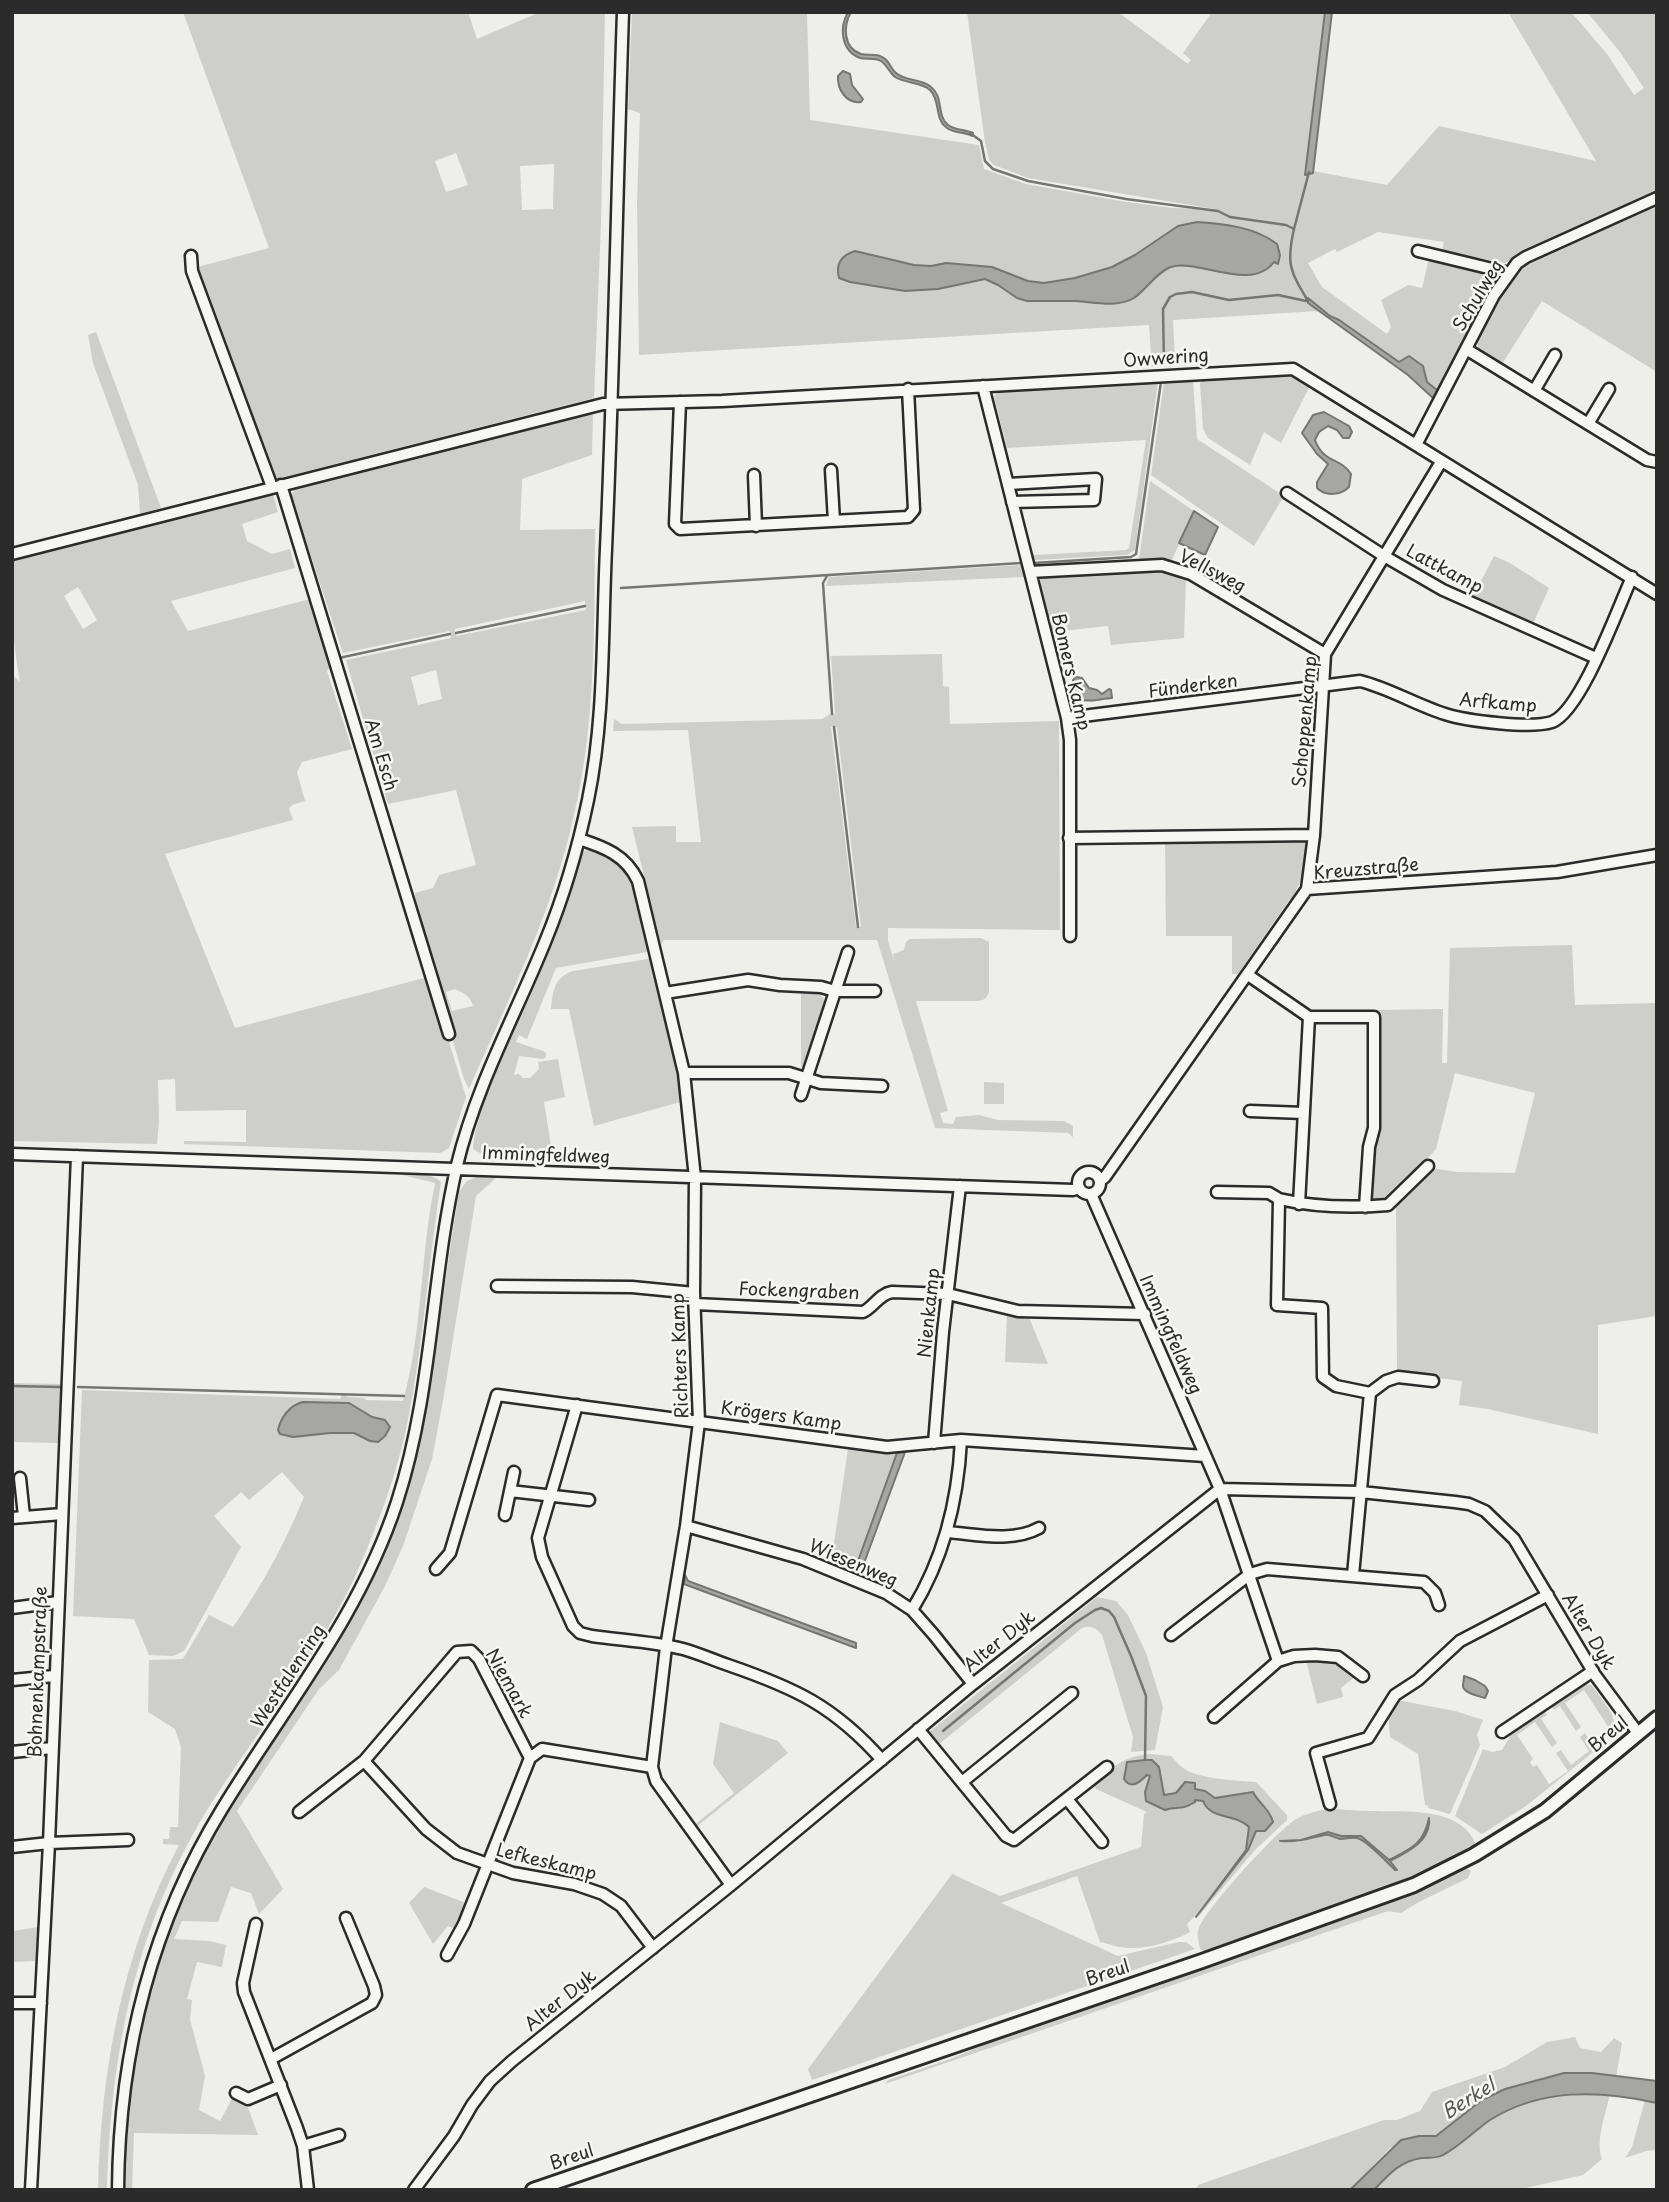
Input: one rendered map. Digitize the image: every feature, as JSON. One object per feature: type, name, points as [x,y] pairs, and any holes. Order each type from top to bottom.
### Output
[{"type":"main road","name":"Breul","points":[[533,2190],[1360,1906],[1414,1885],[1472,1856],[1545,1811],[1657,1718]]},
{"type":"street","name":"Westfalenring","points":[[118,2190],[120,2135],[132,2041],[144,1986],[169,1912],[219,1813],[353,1606],[397,1503],[417,1427],[456,1168],[487,1072],[556,914],[579,839],[593,774],[601,699],[613,404],[623,12]]},
{"type":"street","name":"Schulweg","points":[[1416,445],[1494,295],[1517,263],[1657,198]]},
{"type":"street","points":[[1418,251],[1509,273]]},
{"type":"street","name":"Am Esch","points":[[191,256],[192,271],[276,486],[449,1034]]},
{"type":"street","points":[[1466,349],[1647,460],[1657,462]]},
{"type":"street","points":[[1534,391],[1555,355]]},
{"type":"street","name":"Owwering","points":[[613,404],[1293,369],[1657,594]]},
{"type":"street","name":"Bomers Kamp","points":[[984,386],[1067,718],[1070,740],[1070,936]]},
{"type":"street","points":[[680,402],[675,524],[680,529],[756,526],[908,517],[914,510],[908,389]]},
{"type":"street","points":[[1588,424],[1609,389]]},
{"type":"street","points":[[12,554],[603,404],[613,404]]},
{"type":"street","name":"Schoppenkamp","points":[[1307,889],[1314,835],[1325,654],[1441,462]]},
{"type":"street","points":[[831,470],[834,521]]},
{"type":"street","points":[[754,475],[756,526]]},
{"type":"street","points":[[1008,484],[1096,479],[1094,500],[1012,502]]},
{"type":"street","name":"Lattkamp","points":[[1287,493],[1384,556],[1443,590],[1596,658]]},
{"type":"street","name":"Vellsweg","points":[[1030,572],[1170,566],[1191,574],[1325,654]]},
{"type":"street","name":"Arfkamp","points":[[1322,687],[1360,681],[1425,708],[1463,719],[1494,723],[1552,722],[1567,710],[1582,688],[1632,577]]},
{"type":"street","name":"Fünderken","points":[[1067,718],[1322,687]]},
{"type":"street","points":[[1069,838],[1314,835]]},
{"type":"street","name":"Richters Kamp","points":[[579,839],[617,854],[635,874],[684,1073],[695,1178],[699,1422],[686,1527],[666,1647],[652,1767]]},
{"type":"street","name":"Kreuzstraße","points":[[1100,1181],[1307,889],[1557,872],[1657,855]]},
{"type":"street","points":[[801,1095],[848,953]]},
{"type":"street","points":[[1248,975],[1309,1017],[1374,1017],[1374,1128],[1369,1147],[1366,1207]]},
{"type":"street","points":[[664,993],[748,980],[835,990],[875,991]]},
{"type":"street","points":[[1299,1204],[1309,1017]]},
{"type":"street","points":[[684,1073],[789,1073],[821,1083],[882,1086]]},
{"type":"street","points":[[1250,1111],[1304,1113]]},
{"type":"street","name":"Immingfeldweg","points":[[12,1154],[695,1178],[1073,1190],[1079,1188]]},
{"type":"street","name":"Bohnenkampstraße","points":[[31,2190],[49,1843],[77,1156]]},
{"type":"street","points":[[1217,1192],[1269,1193],[1279,1199],[1299,1204],[1366,1207],[1388,1205],[1428,1166]]},
{"type":"street","points":[[1085,1173],[1093,1173],[1100,1181],[1097,1191],[1091,1194],[1084,1193],[1079,1188],[1078,1180],[1085,1173]]},
{"type":"street","name":"Nienkamp","points":[[933,1443],[960,1186]]},
{"type":"street","name":"Immingfeldweg","points":[[1091,1194],[1220,1489],[1278,1661]]},
{"type":"street","points":[[1279,1199],[1277,1305],[1322,1308],[1323,1377],[1336,1386],[1370,1393]]},
{"type":"street","name":"Fockengraben","points":[[497,1286],[632,1287],[695,1299],[863,1312],[886,1293],[948,1294],[1018,1311],[1145,1314]]},
{"type":"street","points":[[1353,1575],[1370,1393],[1386,1381],[1398,1377],[1433,1381]]},
{"type":"street","name":"Krögers Kamp","points":[[436,1569],[450,1553],[497,1395],[887,1447],[961,1440],[1205,1456]]},
{"type":"street","points":[[577,1405],[538,1538],[539,1550],[573,1626],[580,1633],[592,1636],[681,1648],[760,1676],[799,1693],[839,1717],[860,1735],[882,1760]]},
{"type":"street","points":[[912,1610],[926,1588],[947,1532],[959,1480],[961,1440]]},
{"type":"street","points":[[505,1515],[514,1472]]},
{"type":"street","points":[[20,1478],[24,1516]]},
{"type":"street","name":"Alter Dyk","points":[[414,2190],[490,2081],[526,2049],[731,1885],[973,1684],[1220,1489],[1361,1492],[1469,1504],[1485,1511],[1514,1539],[1592,1671],[1638,1733]]},
{"type":"street","points":[[510,1490],[589,1500]]},
{"type":"street","points":[[12,1518],[62,1514]]},
{"type":"street","name":"Wiesenweg","points":[[686,1527],[803,1559],[876,1588],[912,1610],[973,1684]]},
{"type":"street","points":[[947,1532],[1008,1537],[1029,1534],[1039,1528]]},
{"type":"street","points":[[1171,1636],[1250,1574],[1267,1569],[1424,1582],[1435,1593],[1439,1605]]},
{"type":"street","points":[[1330,1804],[1316,1753],[1368,1738],[1395,1695],[1418,1680],[1460,1642],[1548,1595]]},
{"type":"street","points":[[12,1608],[58,1602]]},
{"type":"street","name":"Niemark","points":[[299,1812],[364,1761],[457,1652],[471,1651],[479,1660],[530,1758]]},
{"type":"street","points":[[1214,1717],[1278,1661],[1308,1655],[1330,1655],[1346,1661],[1363,1676]]},
{"type":"street","points":[[1502,1732],[1592,1671]]},
{"type":"street","points":[[12,1680],[54,1676]]},
{"type":"street","points":[[962,1782],[1072,1693]]},
{"type":"street","points":[[918,1729],[1006,1836],[1014,1840],[1107,1767]]},
{"type":"street","points":[[12,1752],[52,1748]]},
{"type":"street","points":[[447,1955],[464,1923],[530,1758],[542,1749],[652,1767],[656,1781],[731,1885]]},
{"type":"street","name":"Lefkeskamp","points":[[364,1761],[440,1841],[457,1853],[513,1873],[574,1884],[604,1894],[621,1906],[653,1948]]},
{"type":"street","points":[[1067,1799],[1102,1842]]},
{"type":"street","points":[[12,1847],[128,1840]]},
{"type":"street","points":[[271,2059],[363,2009],[372,2003],[376,1996],[346,1918]]},
{"type":"street","points":[[256,1924],[243,1983],[244,1992],[303,2146],[308,2190]]},
{"type":"street","points":[[12,2003],[41,2003]]},
{"type":"street","points":[[236,2093],[248,2099],[281,2085]]},
{"type":"street","points":[[303,2146],[339,2135]]},
{"type":"shaded area","points":[[183,12],[468,12],[477,39],[540,12],[605,12],[594,398],[272,480],[194,268],[269,248]],"holes":[[[456,153],[468,185],[446,192],[435,161]],[[554,164],[553,209],[522,210],[520,166]]]},
{"type":"shaded area","points":[[632,12],[807,12],[810,120],[979,145],[984,169],[1026,184],[1172,208],[1214,209],[1028,178],[994,165],[989,160],[985,142],[967,12],[1118,12],[1188,64],[1191,60],[1183,53],[1212,12],[1325,12],[1305,174],[1313,171],[1387,185],[1439,126],[1596,161],[1508,12],[1571,12],[1607,54],[1634,95],[1644,88],[1620,52],[1587,12],[1657,12],[1657,194],[1505,263],[1442,251],[1444,242],[1378,232],[1308,263],[1322,287],[1387,334],[1391,327],[1381,300],[1408,285],[1422,288],[1430,254],[1488,268],[1495,281],[1438,391],[1427,382],[1425,371],[1402,359],[1399,362],[1308,298],[1305,299],[1318,311],[1173,320],[1175,362],[1152,367],[1149,325],[639,355],[637,202],[640,113],[628,109]]},
{"type":"shaded area","points":[[848,12],[851,12],[846,36],[855,51],[882,57],[900,76],[931,87],[937,96],[944,121],[954,128],[973,133],[972,136],[950,130],[943,124],[933,94],[926,87],[899,79],[881,61],[860,58],[849,50],[845,45],[843,32]]},
{"type":"shaded area","points":[[1325,12],[1332,12],[1313,173],[1305,175]]},
{"type":"shaded area","points":[[843,71],[850,74],[852,85],[863,99],[861,102],[851,101],[841,91],[838,76]]},
{"type":"shaded area","points":[[1657,204],[1657,372],[1542,301],[1502,364],[1478,349],[1477,340],[1511,276],[1523,264]]},
{"type":"shaded area","points":[[1197,222],[1239,227],[1268,238],[1277,244],[1280,255],[1278,264],[1274,262],[1264,271],[1252,275],[1182,265],[1171,267],[1161,272],[1134,298],[1113,304],[1027,301],[985,279],[938,289],[905,291],[850,282],[839,278],[838,273],[841,260],[855,251],[914,265],[946,263],[992,267],[1028,281],[1044,283],[1075,278],[1112,267],[1178,226]]},
{"type":"shaded area","points":[[1308,298],[1399,362],[1409,356],[1423,366],[1427,382],[1438,391],[1434,399],[1408,375],[1308,303]]},
{"type":"shaded area","points":[[96,332],[161,508],[140,514],[138,485],[93,363],[88,335]]},
{"type":"shaded area","points":[[1286,375],[1298,378],[1310,386],[1281,443],[1264,432],[1250,465],[1208,438],[1203,429],[1200,383],[1203,380]]},
{"type":"shaded area","points":[[1193,380],[1197,439],[1284,496],[1254,546],[1151,475],[1164,382]]},
{"type":"shaded area","points":[[1158,382],[1135,550],[1127,555],[1035,560],[1033,555],[1129,548],[1146,440],[1007,448],[994,397],[998,391]]},
{"type":"shaded area","points":[[1324,412],[1349,426],[1352,432],[1349,438],[1343,438],[1337,430],[1328,426],[1319,432],[1315,440],[1327,457],[1342,465],[1351,474],[1349,487],[1333,494],[1317,488],[1317,482],[1328,464],[1302,433],[1313,415]]},
{"type":"shaded area","points":[[586,414],[593,415],[592,455],[522,479],[520,530],[595,529],[590,709],[574,815],[554,886],[528,955],[469,1089],[417,917],[415,893],[433,888],[439,875],[476,865],[456,790],[388,804],[346,660],[451,638],[450,631],[343,653],[291,496],[296,488]],"holes":[[[585,601],[586,610],[456,636],[455,629]],[[436,670],[442,699],[418,705],[411,677]],[[455,989],[461,992],[473,1006],[452,1011],[446,992]]]},
{"type":"shaded area","points":[[1150,481],[1194,511],[1171,562],[1139,559]]},
{"type":"shaded area","points":[[273,494],[278,512],[242,524],[247,541],[272,554],[290,549],[295,568],[171,601],[188,631],[314,598],[333,663],[327,671],[352,749],[302,762],[297,772],[305,801],[289,808],[293,820],[165,854],[235,1028],[424,978],[391,872],[396,870],[466,1097],[449,1148],[440,1153],[184,1144],[184,1141],[246,1142],[246,1110],[176,1111],[175,1079],[158,1080],[157,1144],[12,1141],[12,674],[20,682],[12,607],[12,561]],"holes":[[[78,587],[97,620],[83,629],[64,596]]]},
{"type":"shaded area","points":[[1194,511],[1218,527],[1205,555],[1179,543]]},
{"type":"shaded area","points":[[1494,556],[1549,588],[1532,626],[1471,600]]},
{"type":"shaded area","points":[[1021,565],[1024,577],[826,586],[829,577]]},
{"type":"shaded area","points":[[1151,568],[1186,576],[1184,638],[1111,645],[1108,626],[1052,632],[1040,581],[1045,573]]},
{"type":"shaded area","points":[[942,654],[943,686],[949,687],[950,724],[1059,721],[1060,930],[888,928],[888,941],[895,963],[893,954],[904,950],[910,939],[981,938],[989,942],[989,993],[985,999],[916,1001],[948,1111],[940,1113],[943,1123],[953,1124],[956,1117],[979,1115],[998,1120],[1064,1121],[1073,1126],[1073,1137],[1068,1133],[935,1128],[877,940],[664,940],[661,944],[632,827],[676,826],[676,842],[701,842],[688,730],[613,731],[614,719],[622,724],[822,719],[835,714],[831,656]],"holes":[[[831,727],[837,727],[861,927],[856,927]]]},
{"type":"shaded area","points":[[1076,677],[1082,678],[1089,688],[1102,694],[1111,690],[1112,698],[1091,701],[1079,699],[1073,689],[1073,680]]},
{"type":"shaded area","points":[[1165,841],[1307,841],[1302,877],[1292,901],[1290,899],[1238,974],[1232,974],[1232,936],[1166,936]]},
{"type":"shaded area","points":[[590,848],[617,859],[632,875],[651,950],[556,968],[527,1039],[519,1035],[516,1042],[543,1051],[546,1057],[543,1059],[519,1056],[514,1075],[530,1078],[539,1069],[538,1062],[558,1059],[565,1097],[544,1102],[553,1158],[541,1157],[540,1163],[497,1158],[480,1153],[473,1149],[478,1120],[549,943],[580,857]]},
{"type":"shaded area","points":[[1572,945],[1575,1005],[1657,1003],[1657,1316],[1598,1325],[1598,1434],[1459,1405],[1462,1381],[1397,1373],[1396,1199],[1433,1160],[1432,1168],[1457,1172],[1515,1173],[1535,1093],[1455,1073],[1436,1149],[1401,1188],[1379,1205],[1373,1205],[1370,1200],[1377,1125],[1376,1010],[1443,1009],[1442,1063],[1447,1063],[1450,948]]},
{"type":"shaded area","points":[[654,959],[684,1101],[594,1126],[569,1009],[551,1009],[554,990],[562,977],[573,971]]},
{"type":"shaded area","points":[[801,990],[819,994],[826,1004],[807,1066],[801,1067]]},
{"type":"shaded area","points":[[984,1082],[1004,1083],[1004,1104],[984,1104]]},
{"type":"shaded area","points":[[395,1173],[425,1175],[441,1182],[416,1371],[396,1467],[374,1531],[346,1595],[311,1656],[212,1802],[164,1894],[132,1988],[114,2087],[107,2190],[98,2190],[104,2100],[118,2013],[143,1927],[179,1845],[163,1844],[163,1839],[169,1839],[170,1827],[178,1827],[181,1747],[175,1729],[148,1712],[149,1660],[183,1659],[209,1615],[233,1627],[272,1564],[304,1497],[282,1472],[249,1500],[241,1492],[214,1516],[241,1547],[184,1651],[173,1656],[149,1655],[134,1619],[73,1616],[82,1390],[340,1399],[342,1394],[347,1394],[347,1397],[366,1400],[403,1401],[418,1320],[426,1237],[435,1183]]},
{"type":"shaded area","points":[[479,1176],[497,1177],[476,1196],[432,1459],[403,1546],[385,1586],[339,1670],[319,1689],[237,1811],[283,1889],[259,1914],[251,1893],[231,1887],[218,1922],[182,1921],[174,1939],[226,1945],[222,1967],[197,1962],[187,1999],[192,2000],[190,2019],[205,2076],[199,2110],[220,2121],[233,2097],[247,2105],[258,2135],[134,2133],[132,2190],[123,2190],[127,2113],[137,2040],[167,1934],[212,1833],[322,1665],[361,1599],[377,1564],[395,1519],[420,1427],[438,1334],[459,1192],[467,1181]]},
{"type":"shaded area","points":[[1007,1314],[1028,1315],[1048,1364],[1005,1362]]},
{"type":"shaded area","points":[[12,1383],[61,1384],[58,1443],[12,1442]]},
{"type":"shaded area","points":[[303,1402],[349,1403],[372,1417],[385,1420],[390,1427],[378,1442],[354,1433],[293,1437],[280,1434],[278,1430],[284,1416],[294,1406]]},
{"type":"shaded area","points":[[848,1449],[897,1453],[854,1572],[831,1563]]},
{"type":"shaded area","points":[[905,1452],[860,1574],[854,1572],[897,1453]]},
{"type":"shaded area","points":[[685,1575],[688,1581],[856,1643],[856,1648],[684,1584]]},
{"type":"shaded area","points":[[1097,1597],[1116,1601],[1128,1615],[1146,1653],[1163,1707],[1155,1750],[1131,1752],[1133,1737],[1102,1635],[1096,1629],[1088,1627],[1082,1628],[938,1745],[929,1732]]},
{"type":"shaded area","points":[[1306,1660],[1331,1662],[1357,1675],[1341,1688],[1343,1697],[1317,1704]]},
{"type":"shaded area","points":[[1464,1676],[1485,1686],[1488,1691],[1485,1698],[1466,1691],[1463,1686]]},
{"type":"shaded area","points":[[1584,1684],[1592,1685],[1612,1714],[1613,1734],[1584,1690],[1565,1703],[1581,1727],[1576,1731],[1560,1706],[1554,1710],[1551,1706]]},
{"type":"shaded area","points":[[1397,1700],[1455,1711],[1483,1720],[1477,1735],[1480,1745],[1450,1814],[1425,1805],[1418,1754],[1390,1737],[1388,1711]]},
{"type":"shaded area","points":[[1544,1711],[1547,1715],[1541,1719],[1557,1743],[1552,1747],[1535,1722],[1517,1735],[1533,1759],[1530,1762],[1533,1767],[1537,1765],[1549,1784],[1568,1771],[1556,1753],[1561,1750],[1571,1765],[1589,1751],[1580,1737],[1585,1733],[1594,1747],[1607,1741],[1526,1806],[1482,1834],[1455,1816],[1483,1749],[1492,1752],[1502,1750],[1512,1733]]},
{"type":"shaded area","points":[[720,1722],[778,1741],[788,1753],[695,1828],[693,1826],[734,1793],[713,1764]]},
{"type":"shaded area","points":[[1142,1755],[1171,1756],[1183,1768],[1198,1775],[1256,1782],[1287,1815],[1287,1820],[1255,1850],[1197,1918],[1195,1916],[1187,1924],[1190,1932],[1161,1944],[1129,1948],[1100,1942],[1077,1876],[1001,1903],[1118,1956],[1179,1942],[1186,1942],[1195,1949],[812,2080],[808,2069],[952,1874],[1000,1896],[1141,1847],[1144,1814],[1147,1812],[1096,1789],[1093,1783],[1120,1763]],"holes":[[[1159,1767],[1164,1795],[1176,1793],[1185,1782],[1194,1783],[1195,1789],[1215,1798],[1244,1793],[1268,1809],[1262,1830],[1254,1833],[1248,1850],[1209,1900],[1246,1850],[1249,1827],[1211,1811],[1199,1800],[1179,1809],[1172,1807],[1165,1810],[1146,1801],[1145,1794],[1151,1777],[1147,1775]]]},
{"type":"shaded area","points":[[1152,1760],[1159,1767],[1164,1795],[1176,1793],[1185,1782],[1195,1783],[1195,1789],[1205,1791],[1215,1798],[1253,1792],[1273,1822],[1265,1831],[1256,1831],[1248,1850],[1196,1917],[1246,1850],[1249,1827],[1211,1811],[1203,1801],[1195,1800],[1185,1807],[1165,1810],[1146,1801],[1145,1792],[1150,1776],[1147,1775],[1133,1784],[1124,1779],[1127,1762]]},
{"type":"shaded area","points":[[1323,1810],[1399,1811],[1445,1817],[1469,1832],[1476,1845],[1410,1877],[1343,1904],[1206,1952],[1200,1949],[1199,1928],[1243,1870],[1296,1819]],"holes":[[[1427,1828],[1418,1845],[1390,1861],[1395,1870],[1363,1839],[1389,1860],[1416,1843]],[[1328,1832],[1341,1836],[1354,1835],[1362,1839],[1341,1839],[1329,1834],[1297,1842],[1290,1841]]]},
{"type":"shaded area","points":[[1429,1818],[1426,1833],[1417,1845],[1390,1861],[1397,1870],[1357,1838],[1340,1839],[1326,1835],[1297,1841],[1280,1841],[1301,1840],[1328,1832],[1341,1836],[1361,1836],[1389,1860],[1420,1840]]},
{"type":"shaded area","points":[[1465,1867],[1471,1871],[1468,1878],[1401,1913],[1388,1911],[885,2084],[888,2080],[950,2059],[1008,2035],[1366,1912]]},
{"type":"shaded area","points":[[424,1887],[466,1903],[456,1929],[448,1926],[433,1944],[409,1903]]},
{"type":"shaded area","points":[[39,1927],[38,1961],[12,1962],[12,1931]]},
{"type":"shaded area","points":[[1575,2037],[1580,2048],[1601,2052],[1614,2038],[1622,2043],[1616,2077],[1592,2073],[1564,2073],[1505,2089],[1436,2136],[1419,2136],[1390,2148],[1350,2190],[1196,2190],[1198,2185],[1384,2120],[1397,2120],[1420,2111],[1432,2092],[1505,2067],[1547,2042]]},
{"type":"shaded area","points":[[1564,2073],[1592,2073],[1657,2081],[1657,2103],[1593,2094],[1550,2097],[1530,2102],[1490,2120],[1443,2155],[1401,2165],[1374,2190],[1350,2190],[1401,2140],[1436,2136],[1482,2100],[1505,2089]]},
{"type":"shaded area","points":[[1581,2093],[1610,2094],[1600,2136],[1602,2159],[1583,2175],[1517,2190],[1374,2190],[1404,2164],[1420,2158],[1444,2155],[1499,2115],[1538,2100]]},
{"type":"shaded area","points":[[1645,2100],[1657,2103],[1657,2150],[1625,2158],[1632,2147]]},
{"type":"waterway","points":[[970,133],[981,141],[985,161],[993,169],[1028,181],[1126,199],[1218,211],[1230,217],[1286,225],[1294,229],[1290,251],[1291,267],[1308,301]]},
{"type":"waterway","points":[[1294,229],[1309,172]]},
{"type":"waterway","points":[[1164,362],[1163,309],[1170,297],[1176,294],[1192,292],[1229,300],[1278,295],[1306,301]]},
{"type":"waterway","points":[[1034,563],[1131,557],[1136,554],[1161,382]]},
{"type":"waterway","points":[[621,588],[1021,563]]},
{"type":"waterway","points":[[827,576],[823,583],[832,714]]},
{"type":"waterway","points":[[456,633],[585,606]]},
{"type":"waterway","points":[[339,658],[450,634]]},
{"type":"waterway","points":[[834,727],[858,927]]},
{"type":"waterway","points":[[12,1386],[60,1387]]},
{"type":"waterway","points":[[78,1387],[404,1396]]},
{"type":"waterway","points":[[943,1731],[1075,1623],[1101,1608],[1114,1617],[1146,1696],[1145,1760]]},
{"type":"water label","name":"Berkel","points":[[1469,2100]]}]
